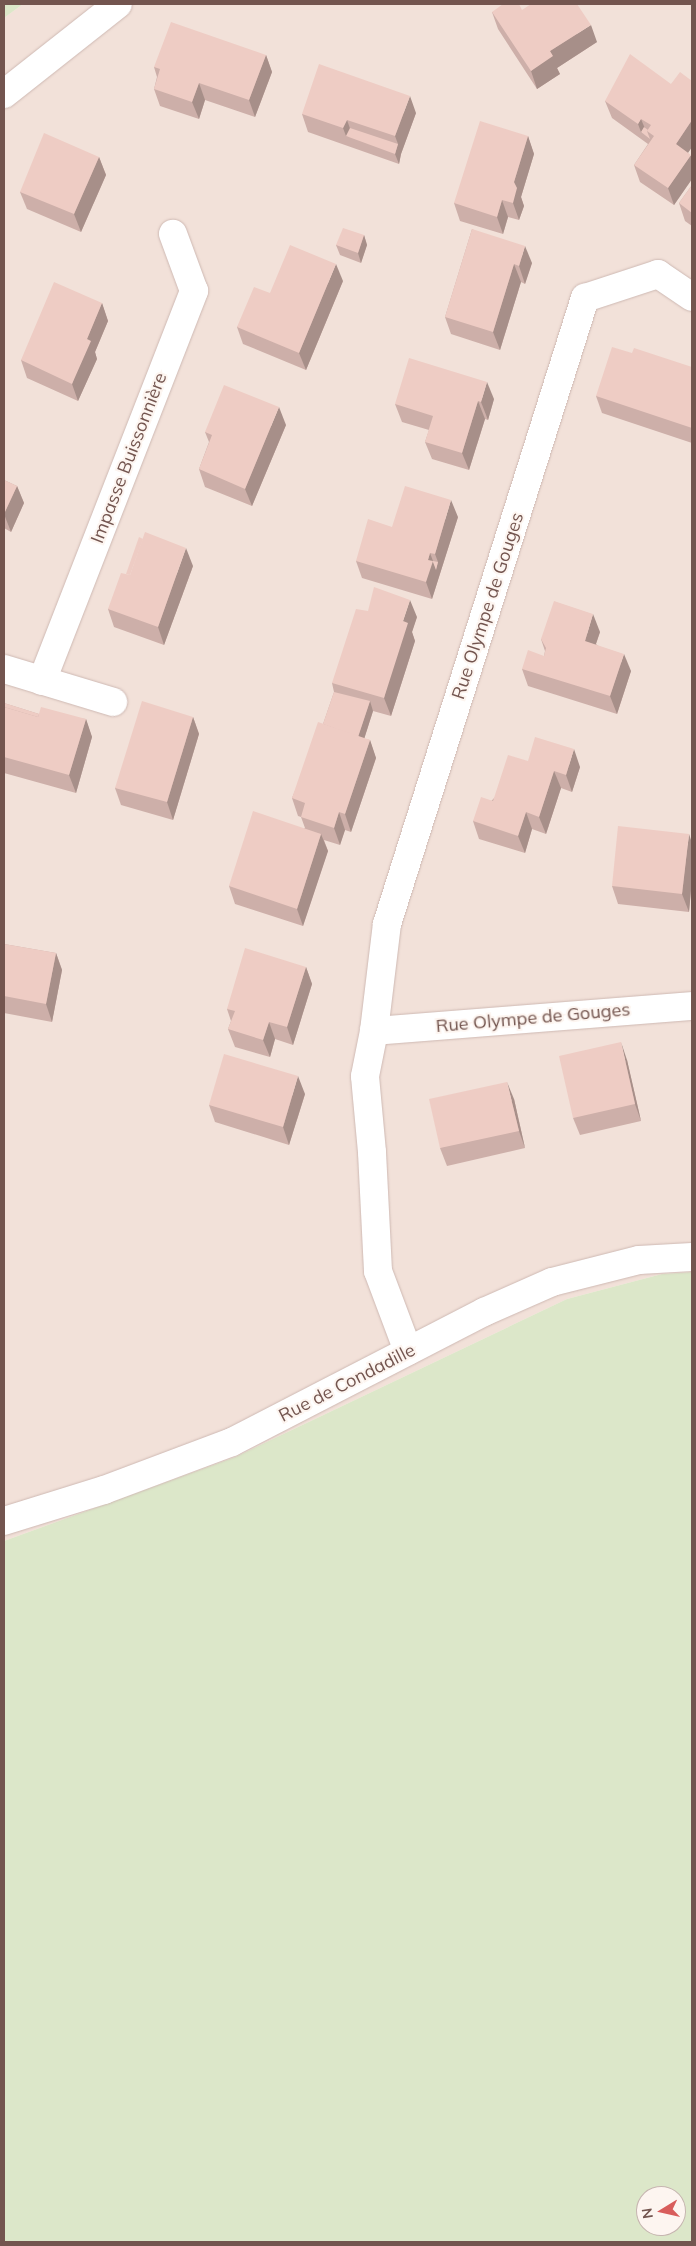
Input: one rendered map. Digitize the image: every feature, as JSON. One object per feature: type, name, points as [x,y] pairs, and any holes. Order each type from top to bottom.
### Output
[{"type":"street","points":[[4,94],[118,4]]},
{"type":"street","name":"Impasse Buissonnière","points":[[42,680],[194,291],[173,234]]},
{"type":"street","name":"Rue Olympe de Gouges","points":[[408,1351],[378,1270],[365,1076],[374,1031],[387,924],[585,298],[658,274],[692,298]]},
{"type":"street","points":[[4,669],[113,702]]},
{"type":"street","name":"Rue Olympe de Gouges","points":[[374,1031],[692,1006]]},
{"type":"street","name":"Rue de Condadille","points":[[4,1521],[104,1490],[232,1442],[484,1312],[552,1282],[640,1260],[692,1257]]},
{"type":"shaded area","points":[[23,4],[692,4],[692,1272],[662,1274],[567,1299],[235,1457],[4,1541],[4,18]]},
{"type":"green space","points":[[4,4],[23,4],[4,18]]},
{"type":"green space","points":[[692,1272],[692,2242],[4,2242],[4,1541],[235,1457],[567,1299],[662,1274]]},
{"type":"building","points":[[503,4],[519,4],[522,10],[531,4],[577,4],[591,25],[550,51],[553,56],[531,71],[492,12]]},
{"type":"building","points":[[171,22],[266,55],[249,100],[199,83],[192,102],[154,89],[160,69],[154,67]]},
{"type":"building","points":[[630,54],[671,84],[680,72],[692,81],[692,120],[676,144],[691,155],[668,188],[634,165],[654,136],[647,131],[651,125],[641,119],[638,124],[605,101]]},
{"type":"building","points":[[319,64],[410,96],[395,136],[347,120],[343,128],[302,114]]},
{"type":"building","points":[[480,121],[528,136],[514,182],[517,188],[513,203],[502,200],[497,217],[454,203]]},
{"type":"building","points":[[644,127],[648,130],[650,139],[641,132]]},
{"type":"building","points":[[350,128],[398,144],[395,154],[346,136]]},
{"type":"building","points":[[44,133],[99,157],[74,214],[20,192]]},
{"type":"building","points":[[692,185],[692,213],[679,203]]},
{"type":"building","points":[[343,228],[364,235],[358,253],[336,245]]},
{"type":"building","points":[[472,229],[525,246],[519,266],[514,264],[493,332],[445,317]]},
{"type":"building","points":[[290,245],[336,264],[299,353],[237,327],[254,287],[270,293]]},
{"type":"building","points":[[54,282],[102,303],[87,339],[91,341],[72,384],[21,360]]},
{"type":"building","points":[[612,347],[632,353],[634,348],[692,367],[692,428],[596,396]]},
{"type":"building","points":[[409,358],[487,382],[481,402],[478,401],[462,453],[425,442],[433,416],[395,404]]},
{"type":"building","points":[[224,385],[279,407],[245,489],[199,469],[212,435],[205,432]]},
{"type":"building","points":[[4,480],[17,486],[4,514]]},
{"type":"building","points":[[405,486],[451,500],[435,554],[430,553],[428,560],[433,561],[426,582],[356,561],[368,519],[392,527]]},
{"type":"building","points":[[145,532],[186,548],[158,627],[108,609],[121,573],[130,575]]},
{"type":"building","points":[[139,537],[143,539],[130,575],[126,574]]},
{"type":"building","points":[[433,562],[438,562],[436,570]]},
{"type":"building","points":[[374,587],[410,600],[403,621],[408,623],[384,698],[332,683],[356,609],[368,611]]},
{"type":"building","points":[[554,601],[593,614],[585,641],[624,654],[610,696],[522,669],[528,650],[544,656],[546,648],[541,639]]},
{"type":"building","points":[[334,692],[370,701],[358,737],[323,724]]},
{"type":"building","points":[[142,701],[193,717],[167,802],[115,788]]},
{"type":"building","points":[[4,703],[39,714],[38,717],[4,707]]},
{"type":"building","points":[[4,707],[38,717],[41,707],[86,719],[69,775],[4,757]]},
{"type":"building","points":[[318,722],[370,740],[345,814],[339,812],[334,828],[301,817],[305,803],[292,798]]},
{"type":"building","points":[[535,737],[574,749],[566,775],[554,771],[539,817],[526,812],[518,836],[473,821],[481,797],[493,801],[508,755],[528,761]]},
{"type":"building","points":[[253,811],[321,834],[297,909],[229,886]]},
{"type":"building","points":[[618,826],[689,834],[682,894],[612,886]]},
{"type":"building","points":[[4,944],[56,953],[46,1004],[4,996]]},
{"type":"building","points":[[245,948],[306,967],[287,1027],[269,1022],[263,1040],[228,1029],[235,1011],[227,1009]]},
{"type":"building","points":[[621,1042],[635,1104],[573,1118],[559,1056]]},
{"type":"building","points":[[224,1054],[298,1076],[283,1127],[209,1105]]},
{"type":"building","points":[[507,1082],[519,1131],[440,1148],[429,1099]]}]
